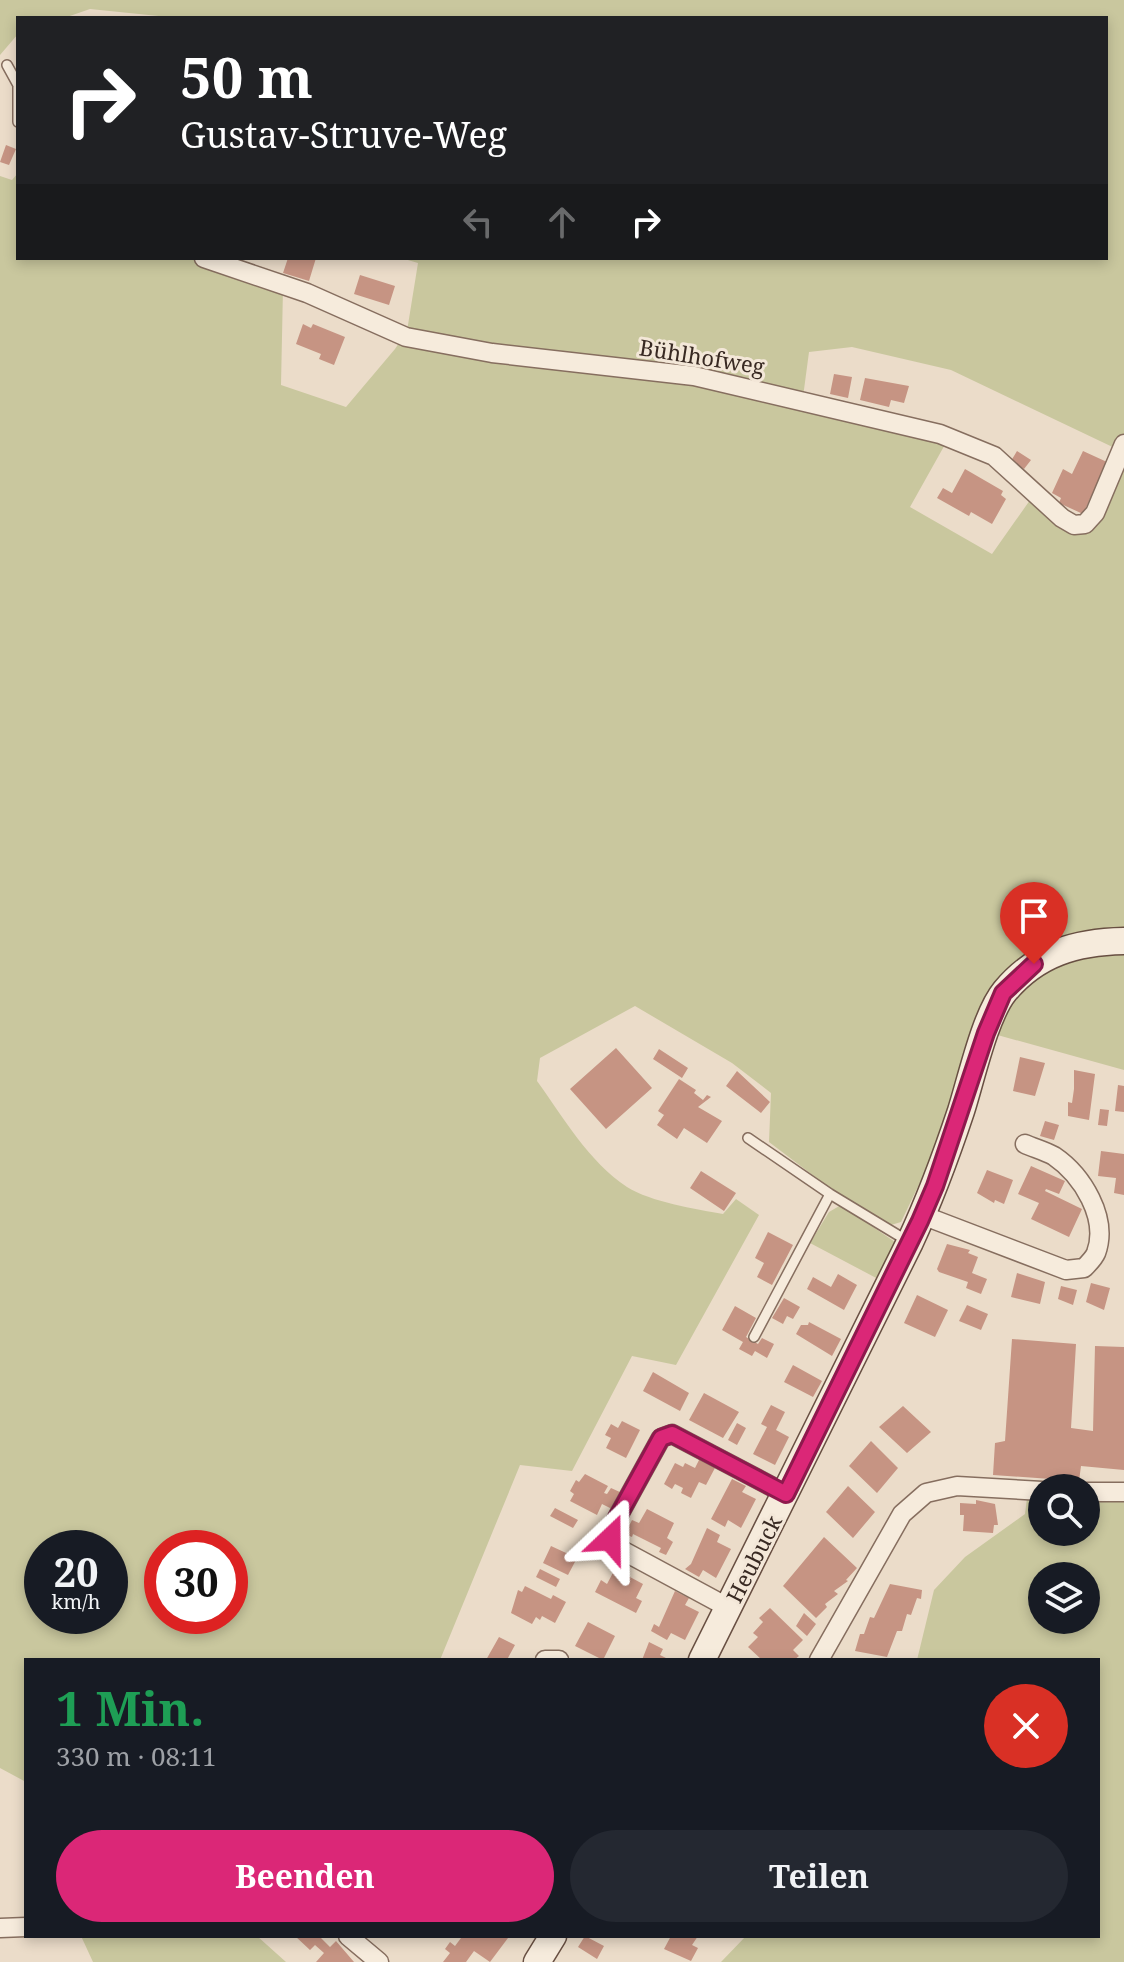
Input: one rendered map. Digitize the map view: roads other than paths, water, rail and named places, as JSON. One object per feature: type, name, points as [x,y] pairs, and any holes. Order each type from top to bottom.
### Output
[{"type":"street","name":"Bühlhofweg","points":[[210,260],[307,293],[406,337],[492,353],[694,376],[940,434],[994,456],[1062,518],[1074,525],[1085,524],[1095,513],[1124,444]]},
{"type":"street","name":"Heubuck","points":[[703,1658],[910,1242],[935,1186],[986,1033],[1003,993],[1034,964],[1062,948],[1092,942],[1124,941]]},
{"type":"street","points":[[922,1215],[1066,1270],[1084,1268],[1096,1254],[1098,1229],[1092,1201],[1079,1179],[1053,1156],[1025,1144]]},
{"type":"street","points":[[729,1608],[616,1547],[610,1539],[611,1529],[661,1438],[672,1434],[786,1494]]},
{"type":"street","points":[[820,1658],[902,1514],[926,1493],[957,1486],[1028,1490]]},
{"type":"street","points":[[1100,1492],[1124,1492]]},
{"type":"street","points":[[0,1928],[24,1927]]},
{"type":"street","points":[[350,1938],[379,1962]]},
{"type":"street","points":[[537,1962],[552,1938]]},
{"type":"lane","points":[[7,65],[16,82]]},
{"type":"lane","points":[[748,1138],[830,1194],[910,1242]]},
{"type":"lane","points":[[754,1337],[830,1194]]}]
